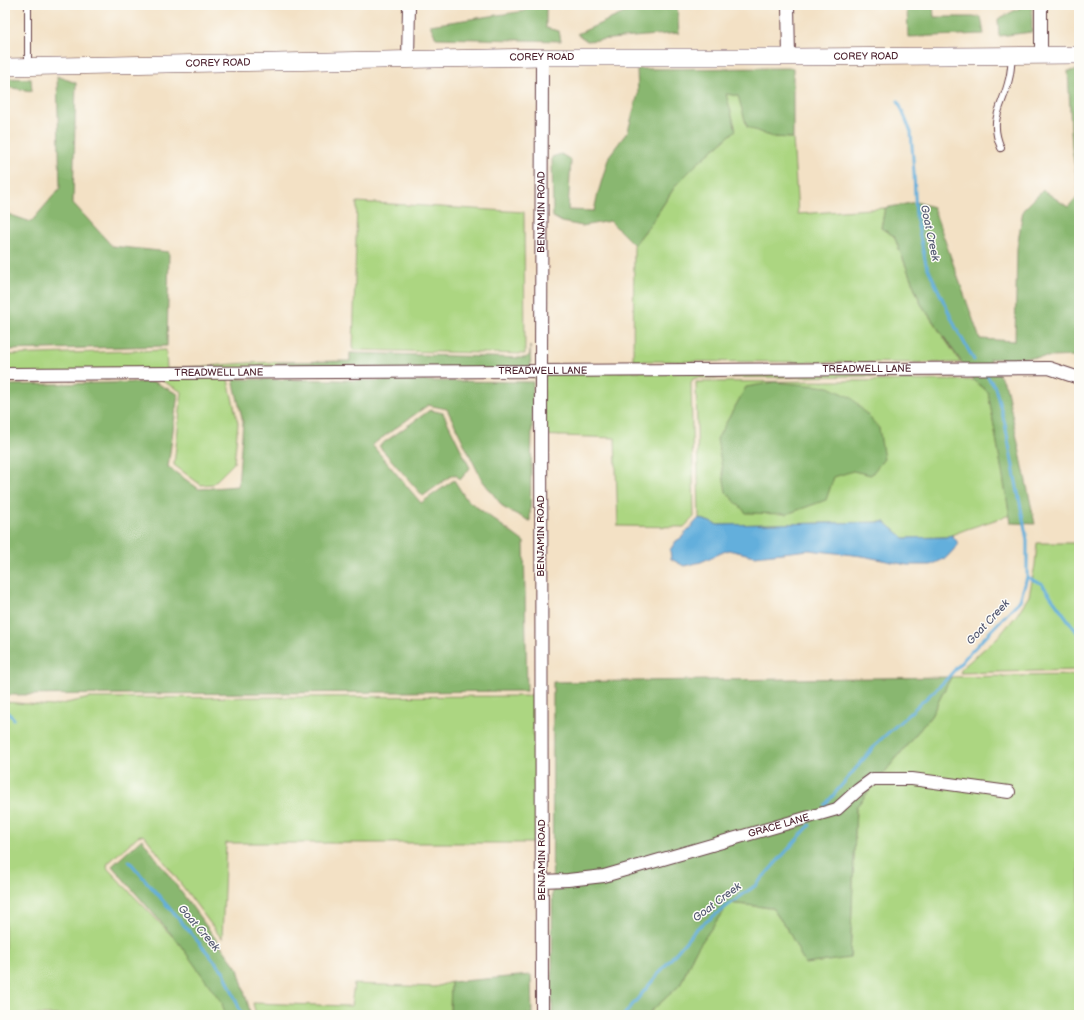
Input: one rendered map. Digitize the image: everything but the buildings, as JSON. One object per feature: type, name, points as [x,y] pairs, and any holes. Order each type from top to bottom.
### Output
[{"type":"street","points":[[408,60],[409,5]]},
{"type":"street","points":[[788,5],[788,57]]},
{"type":"street","points":[[1040,5],[1040,55]]},
{"type":"street","name":"COREY ROAD","points":[[5,67],[542,57],[1079,55]]},
{"type":"street","name":"BENJAMIN ROAD","points":[[542,57],[542,1015]]},
{"type":"street","name":"TREADWELL LANE","points":[[5,374],[1049,368],[1079,379]]},
{"type":"street","name":"GRACE LANE","points":[[542,881],[604,876],[836,809],[873,779],[912,779],[1009,792]]},
{"type":"lane","points":[[28,5],[28,66]]},
{"type":"lane","points":[[1001,148],[997,138],[996,122],[1010,78],[1012,55]]},
{"type":"green space","points":[[525,5],[546,5],[546,28],[559,31],[561,41],[436,38],[430,25],[525,11]]},
{"type":"green space","points":[[642,5],[677,5],[679,33],[587,41],[577,34]]},
{"type":"green space","points":[[907,5],[933,5],[934,17],[981,17],[984,34],[908,37]]},
{"type":"green space","points":[[1020,5],[1032,5],[1032,32],[999,36],[998,19],[1020,8]]},
{"type":"green space","points":[[793,68],[793,138],[772,137],[747,127],[738,96],[726,94],[736,130],[699,162],[676,185],[650,225],[634,245],[610,221],[582,226],[562,222],[553,217],[552,157],[561,154],[571,160],[568,210],[594,211],[609,156],[628,131],[638,94],[637,69]]},
{"type":"green space","points":[[1078,70],[1079,194],[1072,149],[1068,71]]},
{"type":"green space","points":[[57,76],[76,83],[73,203],[112,246],[169,252],[167,346],[5,350],[5,213],[31,222],[60,188]]},
{"type":"green space","points":[[5,78],[31,79],[32,91],[5,87]]},
{"type":"green space","points":[[725,93],[738,96],[772,137],[793,138],[798,214],[885,208],[881,228],[894,236],[921,304],[961,363],[633,361],[634,245],[650,225],[676,185],[699,162],[736,130]]},
{"type":"green space","points":[[1043,190],[1068,207],[1079,195],[1079,222],[1077,223],[1079,232],[1079,356],[989,359],[1006,386],[1035,524],[1011,523],[988,392],[974,380],[921,304],[894,236],[881,228],[885,208],[916,202],[933,207],[980,339],[1015,341],[1017,248],[1023,210]]},
{"type":"green space","points":[[357,202],[524,212],[525,354],[353,350]]},
{"type":"green space","points":[[530,346],[531,372],[275,375],[278,362],[350,361],[350,353],[524,358],[529,355]]},
{"type":"green space","points":[[166,350],[167,369],[278,362],[275,375],[228,378],[238,423],[234,463],[213,484],[201,485],[174,465],[182,392],[157,378],[5,381],[5,355]]},
{"type":"green space","points":[[959,368],[965,375],[693,379],[691,383],[694,517],[684,527],[618,526],[615,438],[537,435],[536,378],[531,377],[531,372]]},
{"type":"green space","points":[[233,379],[533,382],[530,521],[504,508],[482,480],[447,409],[428,405],[372,445],[421,503],[454,480],[466,499],[524,542],[527,691],[5,695],[5,385],[154,382],[178,394],[168,467],[199,489],[238,486],[243,422]]},
{"type":"green space","points":[[974,380],[988,392],[1010,515],[946,537],[904,538],[885,522],[718,525],[699,518],[696,382]]},
{"type":"green space","points":[[775,382],[829,387],[852,398],[879,428],[884,459],[871,475],[853,471],[834,477],[826,500],[787,514],[746,513],[726,492],[717,439],[746,387]]},
{"type":"green space","points":[[430,410],[443,413],[470,468],[460,480],[456,475],[452,475],[423,496],[379,446]]},
{"type":"green space","points":[[1037,543],[1079,543],[1079,670],[960,673],[962,668],[999,636],[1016,616],[1029,596],[1035,565]]},
{"type":"green space","points":[[1079,675],[1079,1015],[647,1015],[680,985],[694,953],[729,903],[772,908],[788,930],[850,958],[856,807],[931,716],[951,677]]},
{"type":"green space","points":[[951,677],[931,716],[856,807],[850,958],[805,964],[788,930],[772,908],[729,903],[694,953],[680,985],[647,1015],[552,1015],[553,682]]},
{"type":"green space","points":[[532,694],[537,843],[226,843],[222,939],[145,836],[141,835],[108,863],[107,867],[178,942],[223,1003],[225,1015],[5,1015],[5,702],[52,706],[90,698],[527,696]]},
{"type":"green space","points":[[142,839],[238,969],[251,1015],[225,1015],[222,1003],[178,942],[112,866]]},
{"type":"green space","points":[[531,975],[532,1015],[450,1015],[451,982]]},
{"type":"green space","points":[[451,982],[450,1015],[256,1015],[253,1003],[351,1006],[354,984],[435,987]]},
{"type":"water","points":[[699,518],[718,525],[885,522],[904,538],[946,537],[952,535],[959,544],[946,558],[931,565],[907,565],[862,556],[809,550],[755,556],[728,550],[701,562],[684,566],[671,559],[670,550],[676,541],[681,538]]},
{"type":"waterway","name":"Goat Creek","points":[[898,101],[911,132],[916,217],[926,264],[956,328],[974,360]]},
{"type":"waterway","name":"Goat Creek","points":[[825,805],[879,741],[944,682],[1020,600],[1027,577],[1027,540],[1005,424],[995,387],[987,376]]},
{"type":"waterway","points":[[1027,577],[1042,584],[1079,635]]},
{"type":"waterway","name":"Goat Creek","points":[[5,709],[14,719]]},
{"type":"waterway","name":"Goat Creek","points":[[624,1015],[696,929],[756,885],[810,825]]},
{"type":"waterway","name":"Goat Creek","points":[[129,861],[224,972],[242,1015]]}]
